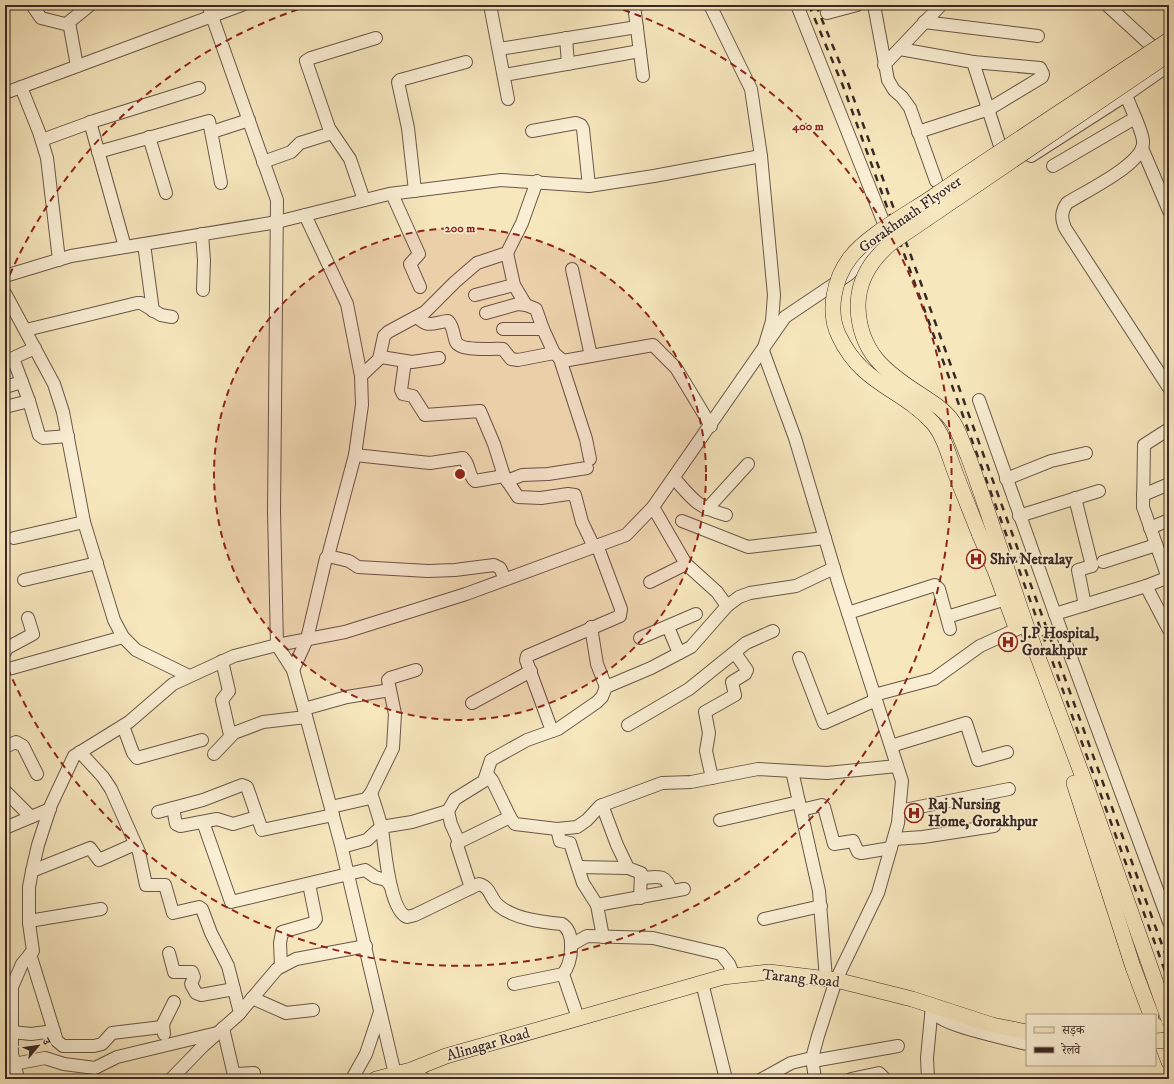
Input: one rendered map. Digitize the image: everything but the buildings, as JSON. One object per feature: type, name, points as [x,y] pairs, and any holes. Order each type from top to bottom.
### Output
[{"type":"main road","name":"Gorakhnath Flyover","points":[[1021,627],[1000,547],[986,530],[935,425],[912,405],[860,369],[844,347],[837,334],[834,320],[834,295],[841,273],[851,256],[871,238],[1002,149],[1169,42]]},
{"type":"main road","name":"Gorakhnath Flyover","points":[[986,530],[971,464],[958,431],[952,421],[938,407],[897,380],[883,368],[872,355],[865,342],[860,328],[858,300],[864,277],[874,260],[891,243],[1169,54]]},
{"type":"main road","points":[[986,530],[1006,599],[1021,627],[1087,788],[1169,1020]]},
{"type":"main road","points":[[1021,627],[1077,791],[1133,966],[1151,1014]]},
{"type":"main road","name":"Tarang Road","points":[[578,1018],[702,983],[734,976],[769,972],[831,980],[937,1007],[992,1025],[1026,1032]]},
{"type":"main road","name":"Alinagar Road","points":[[387,1077],[411,1070],[446,1056],[578,1018]]},
{"type":"main road","points":[[1160,1034],[1169,1062]]},
{"type":"street","points":[[32,5],[41,18],[69,25]]},
{"type":"street","points":[[77,66],[69,25],[71,20],[90,5]]},
{"type":"street","points":[[5,93],[77,66],[210,10],[242,5]]},
{"type":"street","points":[[490,5],[508,99]]},
{"type":"street","points":[[634,5],[643,76]]},
{"type":"street","points":[[710,5],[751,89],[761,156],[774,295],[772,321],[763,351],[795,438],[848,613],[902,781],[898,823],[878,893],[831,980],[812,1060],[815,1079]]},
{"type":"street","points":[[18,1079],[12,1054],[11,977],[33,951],[29,921],[29,887],[32,871],[38,845],[50,809],[74,756],[123,726],[173,684],[234,656],[277,645],[345,632],[466,594],[626,535],[653,507],[785,318],[849,274],[886,235],[887,231],[798,5]]},
{"type":"street","points":[[827,13],[857,5]]},
{"type":"street","points":[[874,5],[884,65],[890,86],[907,103],[936,181]]},
{"type":"street","points":[[884,65],[941,5]]},
{"type":"street","points":[[1107,5],[1155,49],[1160,48],[1169,42]]},
{"type":"street","points":[[210,10],[277,200],[278,243],[274,511],[277,645],[293,670],[342,847],[380,1011],[387,1077]]},
{"type":"street","points":[[924,22],[1038,36]]},
{"type":"street","points":[[499,49],[637,27]]},
{"type":"street","points":[[364,200],[350,159],[332,133],[306,60],[376,38]]},
{"type":"street","points":[[566,38],[568,64]]},
{"type":"street","points":[[900,48],[973,62],[1040,68],[1043,72],[1042,77],[989,109],[918,132]]},
{"type":"street","points":[[504,75],[640,51]]},
{"type":"street","points":[[415,191],[408,128],[398,82],[466,62]]},
{"type":"street","points":[[973,62],[1000,146],[1010,165],[1013,166],[1018,165],[1126,95],[1169,65]]},
{"type":"street","points":[[21,87],[48,158],[59,260]]},
{"type":"street","points":[[42,140],[90,122],[200,88]]},
{"type":"street","points":[[1126,95],[1143,141],[1141,152],[1130,165],[1067,203],[1063,209],[1062,218],[1065,228],[1169,388]]},
{"type":"street","points":[[1053,166],[1134,118]]},
{"type":"street","points":[[98,152],[205,120],[209,121],[221,183]]},
{"type":"street","points":[[212,132],[249,120]]},
{"type":"street","points":[[90,122],[124,247]]},
{"type":"street","points":[[532,131],[576,123],[582,125],[584,129],[589,186]]},
{"type":"street","points":[[263,162],[291,152],[300,143],[332,133]]},
{"type":"street","points":[[149,137],[166,193]]},
{"type":"street","points":[[1142,148],[1169,211]]},
{"type":"street","points":[[5,276],[59,260],[124,247],[277,222],[392,194],[501,180],[537,181],[589,186],[654,176],[761,156]]},
{"type":"street","points":[[526,304],[514,285],[507,253],[522,223],[537,181]]},
{"type":"street","points":[[392,194],[419,254],[410,264],[420,287]]},
{"type":"street","points":[[293,670],[307,639],[326,558],[328,556],[355,455],[362,406],[361,376],[347,304],[304,215]]},
{"type":"street","points":[[202,234],[204,260],[203,290]]},
{"type":"street","points":[[144,244],[153,311]]},
{"type":"street","points":[[361,376],[381,357],[386,335],[429,309],[455,282],[477,263],[507,253]]},
{"type":"street","points":[[572,269],[591,356]]},
{"type":"street","points":[[475,295],[514,285]]},
{"type":"street","points":[[5,293],[54,384],[63,412],[84,522],[114,620],[123,637],[136,650],[190,676]]},
{"type":"street","points":[[26,330],[137,303],[141,303],[160,315],[172,317]]},
{"type":"street","points":[[355,455],[430,463],[463,458],[466,460],[474,481],[548,474],[588,463],[586,439],[557,356],[543,330],[536,308],[526,304],[518,304],[486,313]]},
{"type":"street","points":[[417,316],[422,322],[430,325],[448,321],[452,326],[456,342],[463,347],[502,349],[511,359],[518,360],[557,356],[570,361],[653,344],[676,368],[711,426]]},
{"type":"street","points":[[504,329],[543,330]]},
{"type":"street","points":[[35,348],[13,358],[29,401],[40,438],[68,436]]},
{"type":"street","points":[[381,357],[405,361],[439,358]]},
{"type":"street","points":[[405,361],[401,393],[412,396],[425,415],[478,410],[482,413],[505,478],[518,497],[541,498],[568,494],[576,495],[582,522],[596,546],[621,612],[620,616],[530,654],[526,660],[552,731]]},
{"type":"street","points":[[5,387],[22,382]]},
{"type":"street","points":[[979,400],[1019,516],[1168,916]]},
{"type":"street","points":[[5,407],[29,401]]},
{"type":"street","points":[[1055,614],[1168,578],[1143,507],[1143,495],[1144,445],[1169,429]]},
{"type":"street","points":[[1006,479],[1051,461],[1086,452]]},
{"type":"street","points":[[707,509],[748,464]]},
{"type":"street","points":[[674,478],[693,500],[707,509],[726,515]]},
{"type":"street","points":[[1143,495],[1169,484]]},
{"type":"street","points":[[1019,516],[1099,491]]},
{"type":"street","points":[[1075,498],[1092,566],[1078,570],[1085,605]]},
{"type":"street","points":[[653,507],[686,564],[717,592],[727,606]]},
{"type":"street","points":[[1150,528],[1169,520]]},
{"type":"street","points":[[682,521],[748,547],[825,538]]},
{"type":"street","points":[[14,538],[84,522]]},
{"type":"street","points":[[1103,562],[1156,545]]},
{"type":"street","points":[[328,556],[349,561],[358,567],[428,571],[455,570],[494,565],[500,568],[505,579]]},
{"type":"street","points":[[24,580],[97,563]]},
{"type":"street","points":[[650,582],[686,564]]},
{"type":"street","points":[[342,847],[367,840],[381,827],[412,822],[448,810],[455,799],[484,781],[487,774],[487,768],[491,760],[527,740],[564,725],[597,702],[606,687],[650,668],[695,643],[727,606],[739,597],[750,593],[796,586],[834,568]]},
{"type":"street","points":[[848,613],[935,584],[939,589],[950,629]]},
{"type":"street","points":[[1146,586],[1169,630]]},
{"type":"street","points":[[946,617],[1006,599]]},
{"type":"street","points":[[640,638],[696,614]]},
{"type":"street","points":[[28,618],[33,634],[7,648],[5,654],[7,670],[123,637]]},
{"type":"street","points":[[668,627],[679,653]]},
{"type":"street","points":[[799,658],[824,723],[875,698],[934,679],[980,646],[1021,627]]},
{"type":"street","points":[[591,628],[597,664],[606,687]]},
{"type":"street","points":[[628,725],[689,689],[746,643],[773,631]]},
{"type":"street","points":[[712,778],[706,751],[710,736],[705,712],[735,694],[732,682],[745,674],[746,670],[735,653]]},
{"type":"street","points":[[222,661],[229,691],[222,700],[230,735]]},
{"type":"street","points":[[158,812],[244,785],[247,787],[262,830],[264,830],[332,811],[366,799],[371,793],[393,748],[395,714],[388,680],[390,678],[416,670]]},
{"type":"street","points":[[472,703],[531,671]]},
{"type":"street","points":[[214,754],[230,735],[263,722],[305,713],[347,697],[390,690]]},
{"type":"street","points":[[891,746],[966,723],[978,760],[1007,752]]},
{"type":"street","points":[[123,726],[132,753],[137,758],[202,740]]},
{"type":"street","points":[[5,748],[16,742],[23,746],[37,774]]},
{"type":"street","points":[[80,752],[108,784],[141,859],[145,883],[149,886],[165,885],[173,913],[199,907],[202,909],[211,933],[228,966],[240,1013]]},
{"type":"street","points":[[487,774],[492,780],[515,824],[557,829],[577,827],[587,820],[596,809],[602,805],[656,784],[691,782],[758,769],[827,773],[897,766]]},
{"type":"street","points":[[792,771],[821,906],[831,980]]},
{"type":"street","points":[[899,811],[1009,789]]},
{"type":"street","points":[[5,791],[31,817]]},
{"type":"street","points":[[371,793],[381,827],[390,885],[398,910],[407,917],[415,915],[479,884],[488,888],[497,905],[509,913],[550,923],[562,924],[569,932],[571,945],[569,962],[563,974],[578,1018]]},
{"type":"street","points":[[602,805],[617,845],[628,868]]},
{"type":"street","points":[[720,820],[800,806],[822,805],[824,806],[834,844],[853,840],[858,852],[861,853],[923,837],[994,826]]},
{"type":"street","points":[[173,808],[178,826],[217,819],[230,824],[257,817]]},
{"type":"street","points":[[5,828],[50,809]]},
{"type":"street","points":[[448,810],[451,824],[459,842],[457,849],[471,888]]},
{"type":"street","points":[[459,842],[510,817]]},
{"type":"street","points":[[203,822],[230,902],[365,870],[375,877],[386,880],[390,885]]},
{"type":"street","points":[[557,829],[560,841],[570,843],[583,883],[596,905],[603,937]]},
{"type":"street","points":[[32,871],[90,848],[98,860],[135,844]]},
{"type":"street","points":[[578,867],[628,868],[639,871],[642,878],[640,898]]},
{"type":"street","points":[[642,878],[658,877],[665,879],[668,882],[671,891]]},
{"type":"street","points":[[281,966],[280,942],[282,932],[312,923],[316,919],[309,884]]},
{"type":"street","points":[[596,905],[640,898],[684,888]]},
{"type":"street","points":[[764,919],[821,906]]},
{"type":"street","points":[[29,921],[101,909]]},
{"type":"street","points":[[571,945],[587,936],[652,938],[721,954],[729,964],[734,976]]},
{"type":"street","points":[[171,1079],[220,1030],[240,1013],[281,966],[296,959],[366,946]]},
{"type":"street","points":[[169,953],[174,972],[192,972],[194,977],[191,984],[196,993],[201,995],[234,989]]},
{"type":"street","points":[[30,954],[57,1040],[63,1046],[94,1046],[102,1044],[112,1033],[162,1027]]},
{"type":"street","points":[[514,984],[563,974]]},
{"type":"street","points":[[702,983],[726,1079]]},
{"type":"street","points":[[252,998],[286,1013],[313,1010]]},
{"type":"street","points":[[166,1045],[162,1027],[174,1002]]},
{"type":"street","points":[[937,1007],[938,1017],[952,1023],[988,1035],[1026,1044]]},
{"type":"street","points":[[928,1079],[927,1058],[937,1007]]},
{"type":"street","points":[[352,1079],[366,1054],[380,1011]]},
{"type":"street","points":[[14,1064],[45,1058],[64,1064],[95,1068],[117,1056],[166,1045],[220,1030]]},
{"type":"street","points":[[220,1030],[233,1071],[237,1077],[254,1073]]},
{"type":"street","points":[[12,1032],[31,1034],[54,1031]]},
{"type":"street","points":[[762,1079],[791,1063],[898,1046]]},
{"type":"street","points":[[411,1070],[424,1079]]},
{"type":"street","points":[[851,1079],[879,1073],[885,1079]]},
{"type":"railway","points":[[809,5],[843,86],[1169,982]]},
{"type":"railway","points":[[816,5],[848,83],[1169,964]]},
{"type":"place","name":"Shiv Netralay","points":[[976,559]]},
{"type":"place","name":"J.P Hospital, Gorakhpur","points":[[1008,642]]},
{"type":"place","name":"Raj Nursing Home, Gorakhpur","points":[[914,813]]}]
